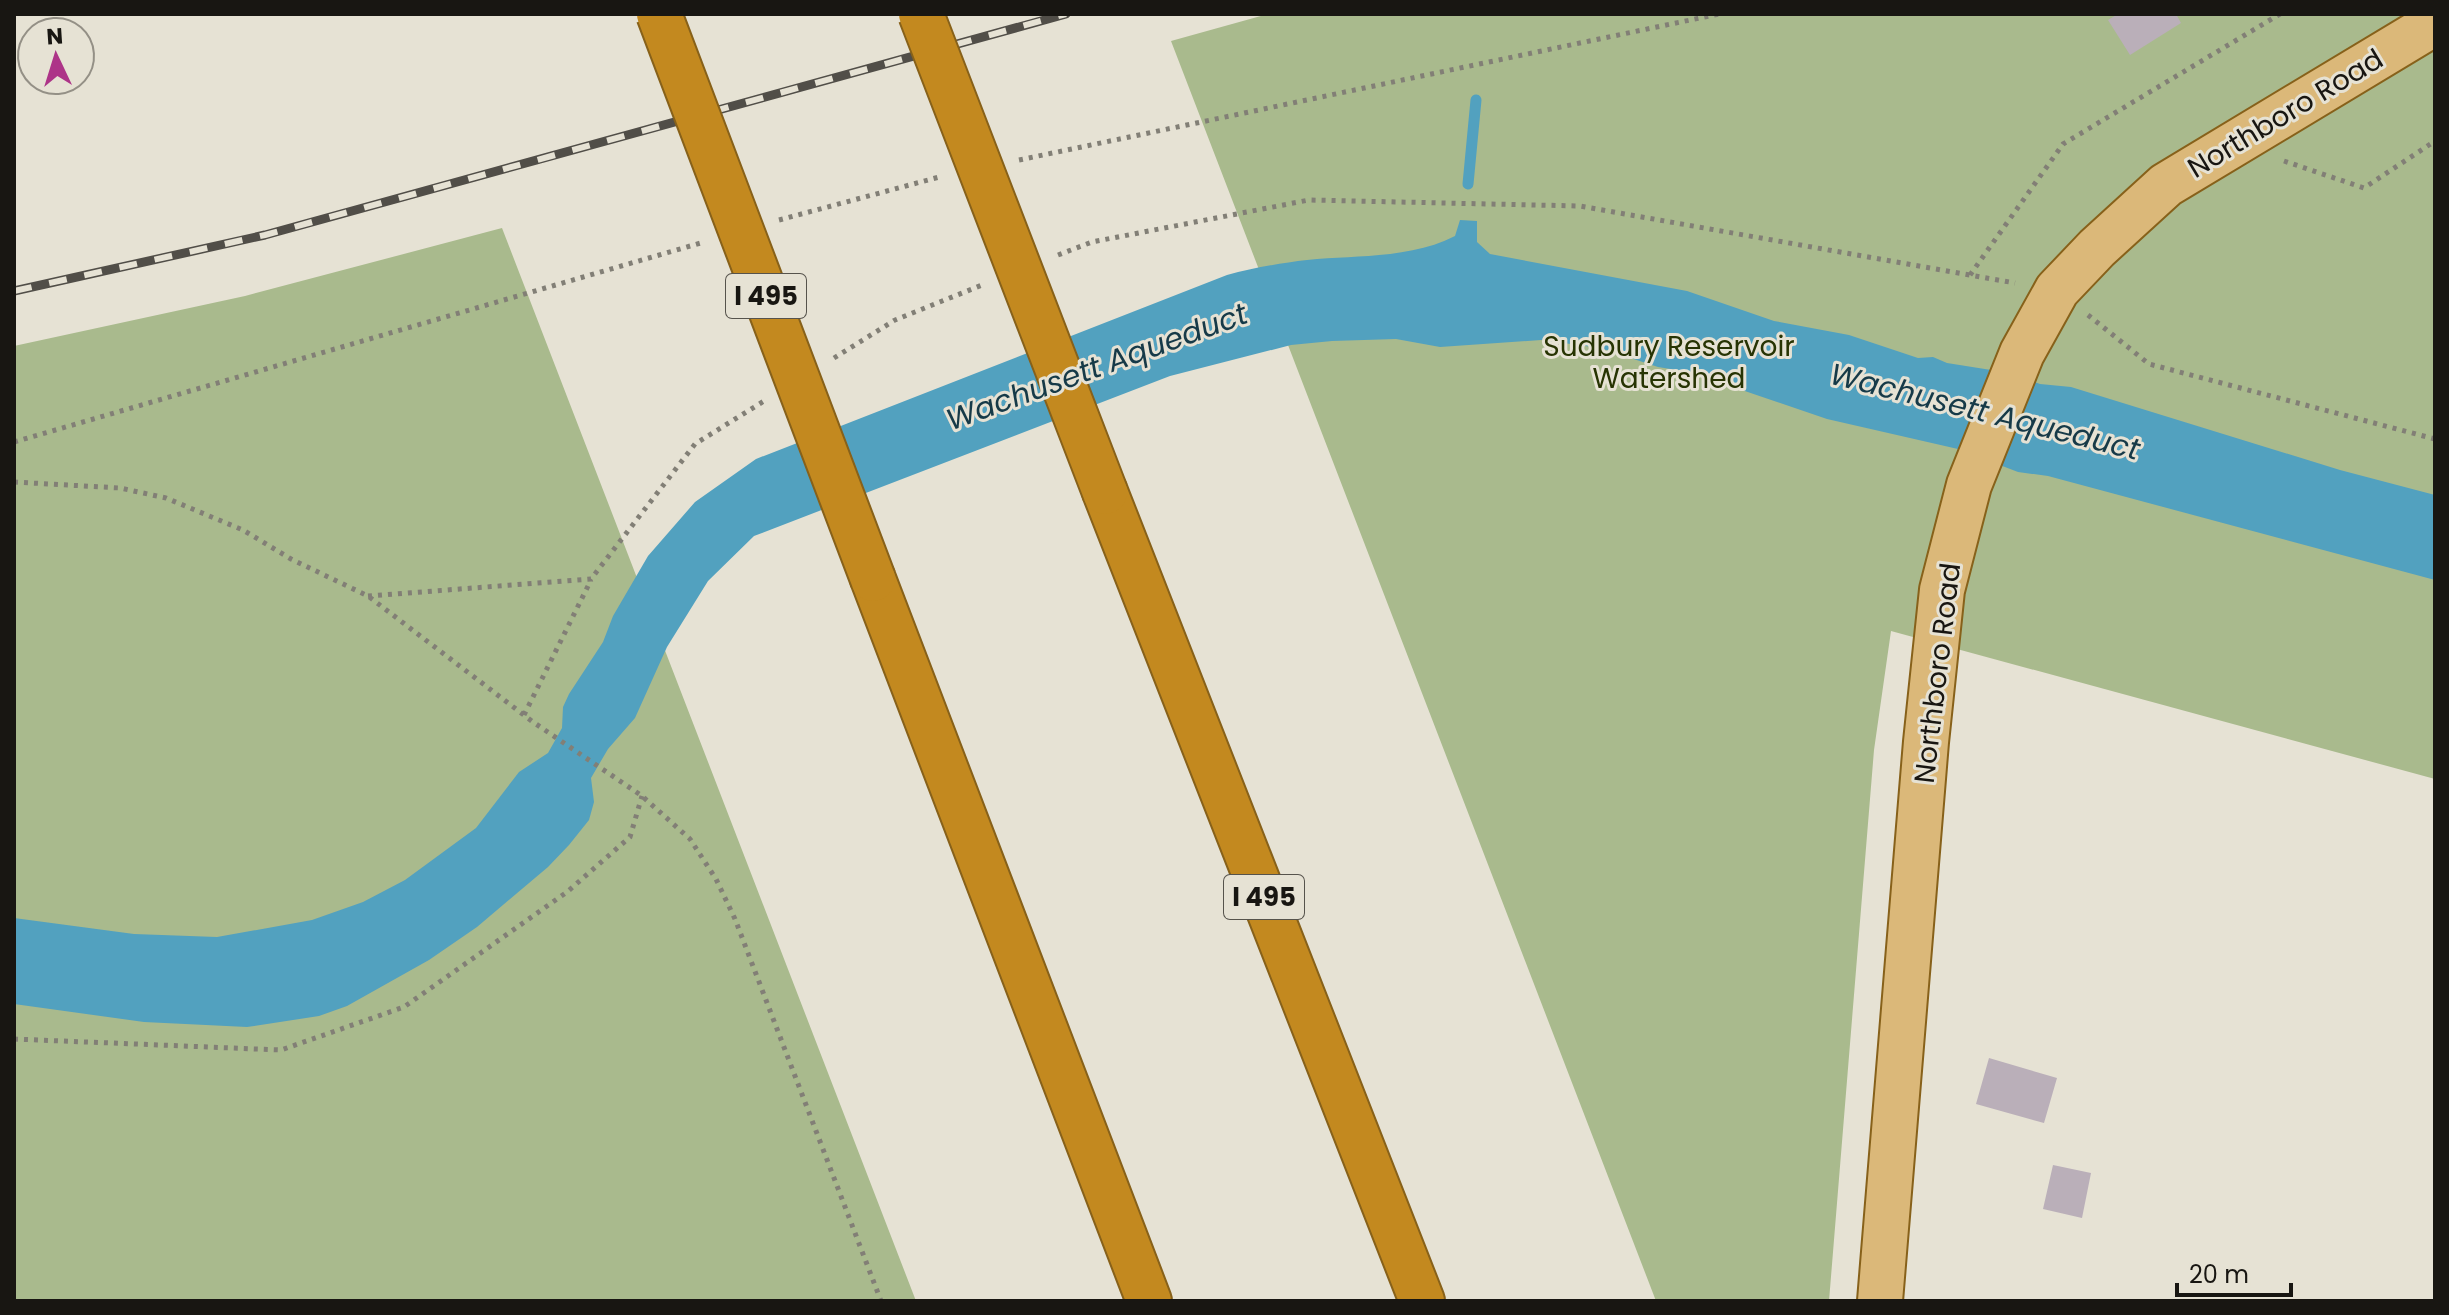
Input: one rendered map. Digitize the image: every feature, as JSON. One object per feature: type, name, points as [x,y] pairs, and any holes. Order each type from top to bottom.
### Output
[{"type":"highway","name":"I 495","points":[[659,14],[1149,1301]]},
{"type":"highway","name":"I 495","points":[[921,14],[1422,1301]]},
{"type":"main road","name":"Northboro Road","points":[[1880,1301],[1924,757],[1942,590],[1969,485],[2022,353],[2057,290],[2097,248],[2166,185],[2435,23]]},
{"type":"path","points":[[1003,163],[1719,14]]},
{"type":"path","points":[[1970,275],[2063,144],[2280,14]]},
{"type":"path","points":[[2234,144],[2364,188],[2435,141]]},
{"type":"path","points":[[773,221],[895,186],[957,173]]},
{"type":"path","points":[[1050,258],[1092,242],[1309,200],[1580,206],[2057,290],[2149,364],[2435,439]]},
{"type":"path","points":[[14,442],[712,239]]},
{"type":"path","points":[[828,361],[895,320],[993,281]]},
{"type":"path","points":[[524,715],[591,579],[695,444],[775,394]]},
{"type":"path","points":[[14,482],[120,488],[166,498],[243,530],[291,559],[368,596],[533,722],[624,781],[690,839],[716,879],[735,919],[881,1301]]},
{"type":"path","points":[[368,596],[591,579]]},
{"type":"path","points":[[14,1039],[281,1050],[404,1007],[545,909],[630,837],[642,796]]},
{"type":"green space","name":"Sudbury Reservoir Watershed","points":[[1268,14],[2435,14],[2435,779],[1891,631],[1874,750],[1829,1301],[1656,1301],[1171,41]]},
{"type":"green space","points":[[502,228],[916,1301],[14,1301],[14,346],[245,296]]},
{"type":"water","name":"Wachusett Aqueduct","points":[[1460,220],[1477,221],[1477,242],[1490,254],[1687,291],[1774,321],[1849,335],[1918,358],[1933,357],[1947,363],[2010,373],[2040,384],[2071,387],[2340,470],[2435,495],[2435,580],[2048,476],[2018,472],[1958,449],[1827,419],[1689,372],[1658,367],[1600,348],[1541,340],[1440,347],[1396,339],[1291,345],[1170,376],[754,536],[708,581],[667,647],[635,718],[608,749],[591,778],[594,802],[589,820],[569,845],[548,867],[477,927],[429,960],[347,1006],[319,1016],[247,1027],[144,1022],[14,1004],[14,918],[134,934],[217,937],[312,920],[363,902],[405,880],[476,828],[519,772],[548,753],[562,728],[563,707],[569,694],[603,642],[613,616],[648,556],[695,502],[756,459],[1227,275],[1297,261],[1420,249],[1455,236]]},
{"type":"building","points":[[2118,14],[2176,14],[2181,23],[2130,55],[2108,20]]},
{"type":"building","points":[[1989,1058],[2057,1078],[2044,1123],[1976,1104]]},
{"type":"building","points":[[2053,1165],[2091,1173],[2082,1218],[2043,1209]]},
{"type":"waterway","points":[[1468,184],[1476,100]]},
{"type":"railway","points":[[14,291],[265,235],[1066,14]]}]
